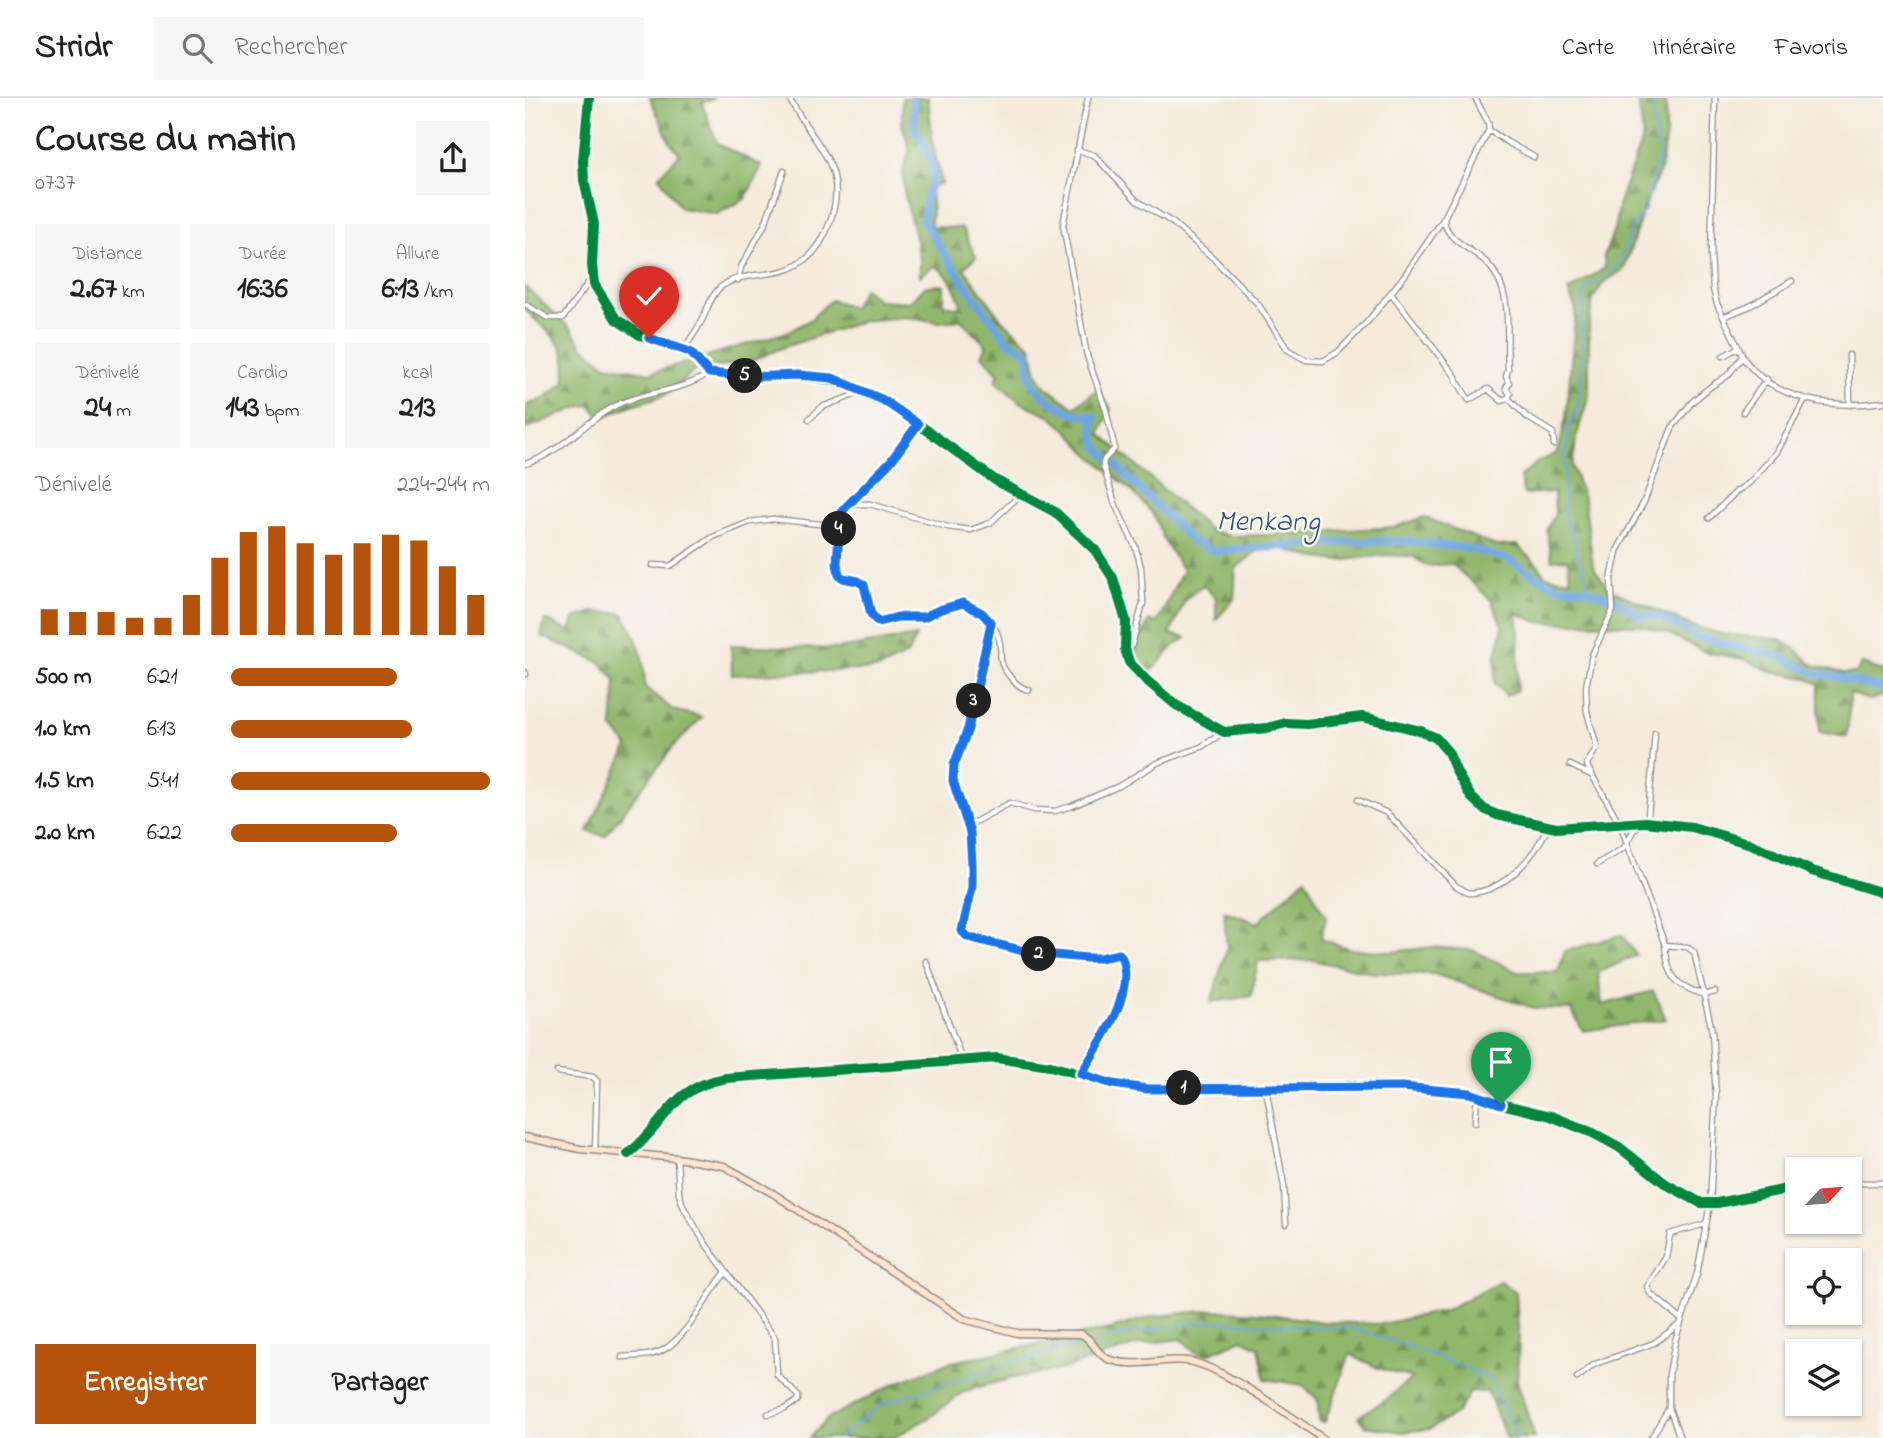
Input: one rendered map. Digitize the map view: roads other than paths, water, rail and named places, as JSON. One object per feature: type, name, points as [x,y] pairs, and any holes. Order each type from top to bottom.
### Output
[{"type":"street","points":[[589,98],[583,161],[584,180],[594,224],[594,275],[598,292],[616,319],[640,335],[684,349],[697,358],[709,373]]},
{"type":"street","points":[[684,349],[715,294],[723,285],[788,270],[811,256],[824,237],[836,204],[836,183],[830,162],[800,121],[789,98]]},
{"type":"street","points":[[1088,98],[1063,218],[1064,232],[1087,356],[1108,417],[1114,445],[1103,465],[1118,511],[1138,556],[1143,583],[1143,603],[1129,650],[1129,662]]},
{"type":"street","points":[[1077,150],[1094,155],[1136,200],[1173,223],[1213,258],[1258,304],[1283,344],[1301,359],[1323,361],[1331,358],[1369,320],[1444,218],[1489,130],[1488,122],[1475,98]]},
{"type":"street","points":[[1715,98],[1711,255],[1714,297],[1738,348],[1750,367],[1785,391],[1805,399],[1850,405],[1883,402]]},
{"type":"street","points":[[1489,130],[1534,157]]},
{"type":"street","points":[[738,280],[741,267],[765,224],[784,171]]},
{"type":"street","points":[[1444,218],[1447,231],[1489,264],[1504,294],[1507,319],[1506,377],[1509,383],[1506,388],[1510,394],[1508,398]]},
{"type":"street","points":[[525,304],[548,318],[563,318],[594,275]]},
{"type":"street","points":[[1723,317],[1750,306],[1792,281]]},
{"type":"street","points":[[1391,293],[1456,377],[1469,400],[1488,389],[1502,401],[1508,398]]},
{"type":"street","points":[[1723,356],[1738,348]]},
{"type":"street","points":[[1849,355],[1850,405]]},
{"type":"street","points":[[1714,992],[1703,995],[1681,985],[1674,979],[1668,965],[1665,945],[1620,824],[1587,764],[1597,747],[1587,712],[1585,687],[1591,655],[1609,621],[1613,603],[1611,580],[1617,551],[1644,502],[1668,435],[1692,402],[1727,376],[1743,356]]},
{"type":"street","points":[[525,464],[556,449],[618,405],[674,388],[709,373],[750,377],[798,375],[832,378],[895,407],[995,480],[1055,512],[1080,535],[1113,578],[1126,621],[1125,649],[1129,662],[1169,700],[1224,732]]},
{"type":"street","points":[[1743,412],[1766,379]]},
{"type":"street","points":[[809,419],[819,409],[861,390]]},
{"type":"street","points":[[1508,398],[1531,421],[1553,433],[1554,445]]},
{"type":"street","points":[[1709,518],[1749,483],[1777,452],[1805,399]]},
{"type":"street","points":[[918,424],[891,461],[843,510],[839,526],[839,575],[864,585],[875,621],[884,623],[898,617],[924,617],[963,603],[982,613],[991,623],[1000,642],[1003,666],[1014,682],[1029,690]]},
{"type":"street","points":[[850,504],[870,504],[948,527],[971,530],[990,523],[1020,495]]},
{"type":"street","points":[[653,565],[670,566],[713,537],[750,522],[773,519],[839,526]]},
{"type":"street","points":[[991,623],[968,729],[954,765],[953,781],[958,801],[969,825],[973,876],[962,928],[965,936],[1032,953],[1087,958],[1119,954],[1123,959],[1126,975],[1122,994],[1106,1035],[1081,1074]]},
{"type":"street","points":[[969,825],[1010,803],[1034,810],[1055,811],[1072,806],[1119,786],[1157,763],[1201,747],[1224,732],[1267,728],[1286,723],[1307,724],[1362,717],[1422,731],[1436,738],[1448,752],[1465,789],[1478,804],[1497,815],[1566,829],[1645,822],[1692,827],[1730,837],[1834,879],[1883,893]]},
{"type":"street","points":[[1597,864],[1626,845],[1633,831],[1645,822],[1649,810],[1655,733]]},
{"type":"street","points":[[1570,765],[1591,775]]},
{"type":"street","points":[[1358,800],[1387,813],[1456,886],[1469,893],[1490,888],[1514,874],[1548,827]]},
{"type":"street","points":[[1665,945],[1684,946],[1692,950],[1700,970],[1712,1031],[1715,1065],[1710,1204],[1697,1274],[1669,1371],[1669,1408],[1680,1438]]},
{"type":"street","points":[[926,961],[962,1060]]},
{"type":"street","points":[[628,1154],[647,1137],[679,1097],[707,1082],[726,1078],[962,1060],[1017,1060],[1132,1088],[1401,1087],[1478,1095],[1501,1104],[1551,1116],[1593,1133],[1619,1147],[1666,1184],[1695,1200],[1710,1204],[1785,1189]]},
{"type":"street","points":[[557,1072],[593,1077],[597,1081],[595,1150]]},
{"type":"street","points":[[1266,1089],[1284,1186],[1286,1224]]},
{"type":"street","points":[[1475,1122],[1478,1095]]},
{"type":"street","points":[[525,1137],[595,1150],[677,1158],[724,1166],[743,1175],[964,1319],[1017,1333],[1081,1334],[1088,1338],[1098,1353],[1118,1362],[1143,1364],[1182,1361],[1200,1364],[1222,1374],[1322,1438]]},
{"type":"street","points":[[677,1158],[679,1194],[684,1208],[693,1225],[775,1338],[777,1376],[798,1396],[798,1400],[792,1405],[768,1414]]},
{"type":"street","points":[[1862,1183],[1883,1183]]},
{"type":"street","points":[[1681,1322],[1647,1287],[1666,1258],[1670,1234],[1705,1224]]},
{"type":"street","points":[[622,1357],[651,1354],[666,1349],[692,1321],[726,1272]]},
{"type":"street","points":[[1577,1378],[1595,1364],[1654,1343],[1681,1322]]},
{"type":"street","points":[[1651,1438],[1669,1408]]},
{"type":"waterway","name":"Menkang","points":[[913,98],[915,129],[927,148],[935,172],[926,198],[923,221],[967,287],[1008,341],[1027,351],[1030,376],[1035,387],[1067,411],[1095,417],[1093,430],[1097,446],[1192,541],[1213,551],[1408,541],[1471,549],[1510,560],[1559,587],[1587,589],[1620,602],[1637,614],[1661,617],[1698,637],[1777,655],[1816,674],[1883,689]]},
{"type":"waterway","points":[[1587,589],[1586,576],[1564,511],[1565,451],[1569,426],[1578,404],[1582,366],[1582,298],[1588,288],[1619,263],[1631,227],[1645,210],[1659,156],[1651,98]]},
{"type":"waterway","points":[[1095,1342],[1136,1332],[1212,1321],[1351,1328],[1426,1352],[1489,1378],[1518,1438]]},
{"type":"waterway","points":[[839,1438],[884,1403],[1040,1354],[1090,1343]]}]
